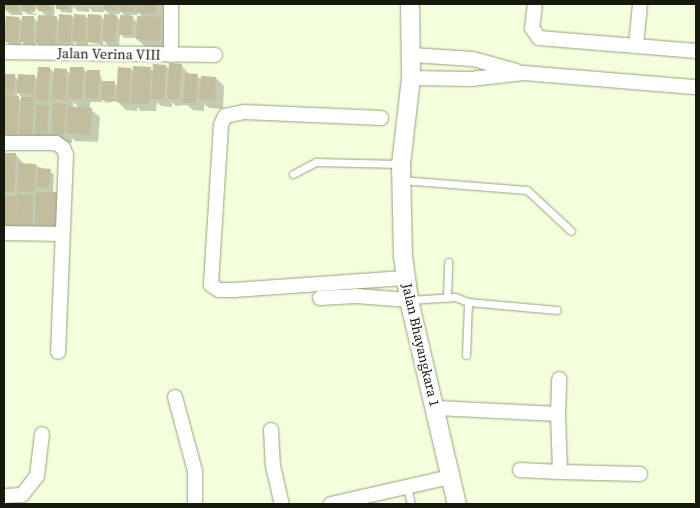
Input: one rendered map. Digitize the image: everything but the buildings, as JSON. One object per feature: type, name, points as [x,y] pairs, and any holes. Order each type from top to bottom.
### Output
[{"type":"street","points":[[171,4],[171,56]]},
{"type":"street","name":"Jalan Bhayangkara 1","points":[[410,4],[411,78],[401,172],[405,278],[437,408],[457,504]]},
{"type":"street","points":[[535,4],[532,28],[539,38],[696,51]]},
{"type":"street","points":[[636,46],[640,4]]},
{"type":"street","name":"Jalan Verina VIII","points":[[4,52],[171,56],[215,55]]},
{"type":"street","points":[[412,55],[473,59],[524,73],[696,87]]},
{"type":"street","points":[[411,78],[470,79],[524,73]]},
{"type":"street","points":[[381,118],[244,112],[226,116],[221,125],[211,285],[219,290],[234,290],[405,278]]},
{"type":"street","points":[[4,143],[56,143],[63,148],[66,156],[61,234],[58,352]]},
{"type":"street","points":[[4,233],[61,234]]},
{"type":"street","points":[[320,298],[356,296],[409,300]]},
{"type":"street","points":[[559,379],[560,472]]},
{"type":"street","points":[[175,397],[195,471],[196,504]]},
{"type":"street","points":[[437,408],[558,414]]},
{"type":"street","points":[[271,430],[273,466],[282,504]]},
{"type":"street","points":[[4,496],[22,496],[37,476],[42,434]]},
{"type":"street","points":[[520,470],[640,474]]},
{"type":"street","points":[[331,504],[450,477]]},
{"type":"lane","points":[[293,174],[316,162],[527,190],[570,230]]},
{"type":"lane","points":[[446,298],[448,262]]},
{"type":"lane","points":[[409,300],[446,298],[468,302],[557,310]]},
{"type":"lane","points":[[466,355],[468,302]]},
{"type":"lane","points":[[407,487],[411,504]]}]
